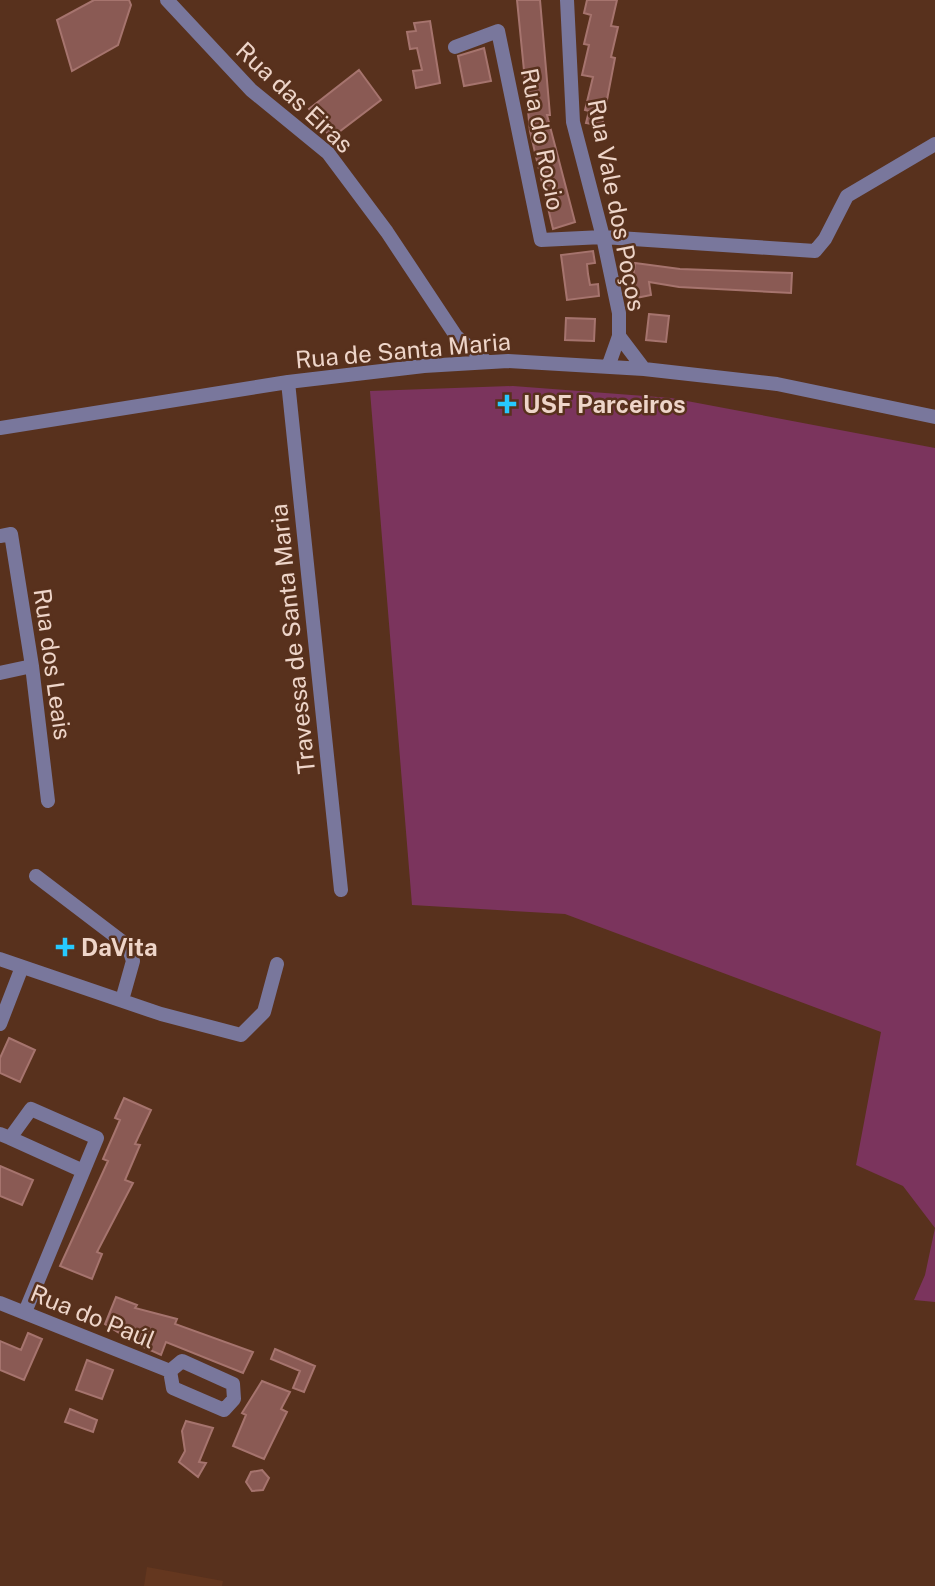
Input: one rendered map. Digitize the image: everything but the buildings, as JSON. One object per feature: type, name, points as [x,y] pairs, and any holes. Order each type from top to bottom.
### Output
[{"type":"street","name":"Rua das Eiras","points":[[167,0],[251,90],[328,153],[387,232],[456,336],[487,362]]},
{"type":"street","name":"Rua Vale dos Poços","points":[[567,0],[573,122],[603,237],[619,313],[619,336],[608,367]]},
{"type":"street","name":"Rua do Rocio","points":[[455,47],[498,31],[541,240],[603,237]]},
{"type":"street","points":[[603,237],[815,251],[825,239],[847,196],[935,144]]},
{"type":"street","points":[[456,336],[456,364]]},
{"type":"street","name":"Rua Vale dos Poços","points":[[619,336],[644,369]]},
{"type":"street","name":"Rua de Santa Maria","points":[[0,428],[288,382],[487,362],[644,369],[777,384],[935,417]]},
{"type":"street","name":"Travessa de Santa Maria","points":[[288,382],[341,890]]},
{"type":"street","name":"Rua dos Leais","points":[[5,535],[32,666],[48,801]]},
{"type":"street","points":[[0,673],[32,666]]},
{"type":"street","points":[[36,876],[128,946],[133,961],[122,1000]]},
{"type":"street","points":[[0,959],[122,1000],[242,1035],[264,1012],[277,964]]},
{"type":"street","points":[[0,1024],[22,967]]},
{"type":"street","points":[[25,1312],[97,1138],[31,1109],[5,1136],[83,1171]]},
{"type":"street","name":"Rua do Paúl","points":[[0,1303],[170,1371]]},
{"type":"shaded area","points":[[513,386],[671,398],[935,448],[935,1228],[903,1186],[856,1165],[881,1032],[565,914],[412,905],[370,391]]},
{"type":"shaded area","points":[[935,1228],[935,1302],[914,1300],[925,1275]]},
{"type":"shaded area","points":[[147,1567],[223,1581],[222,1586],[144,1586]]},
{"type":"place","name":"USF Parceiros","points":[[507,404]]},
{"type":"place","name":"DaVita","points":[[65,947]]}]
